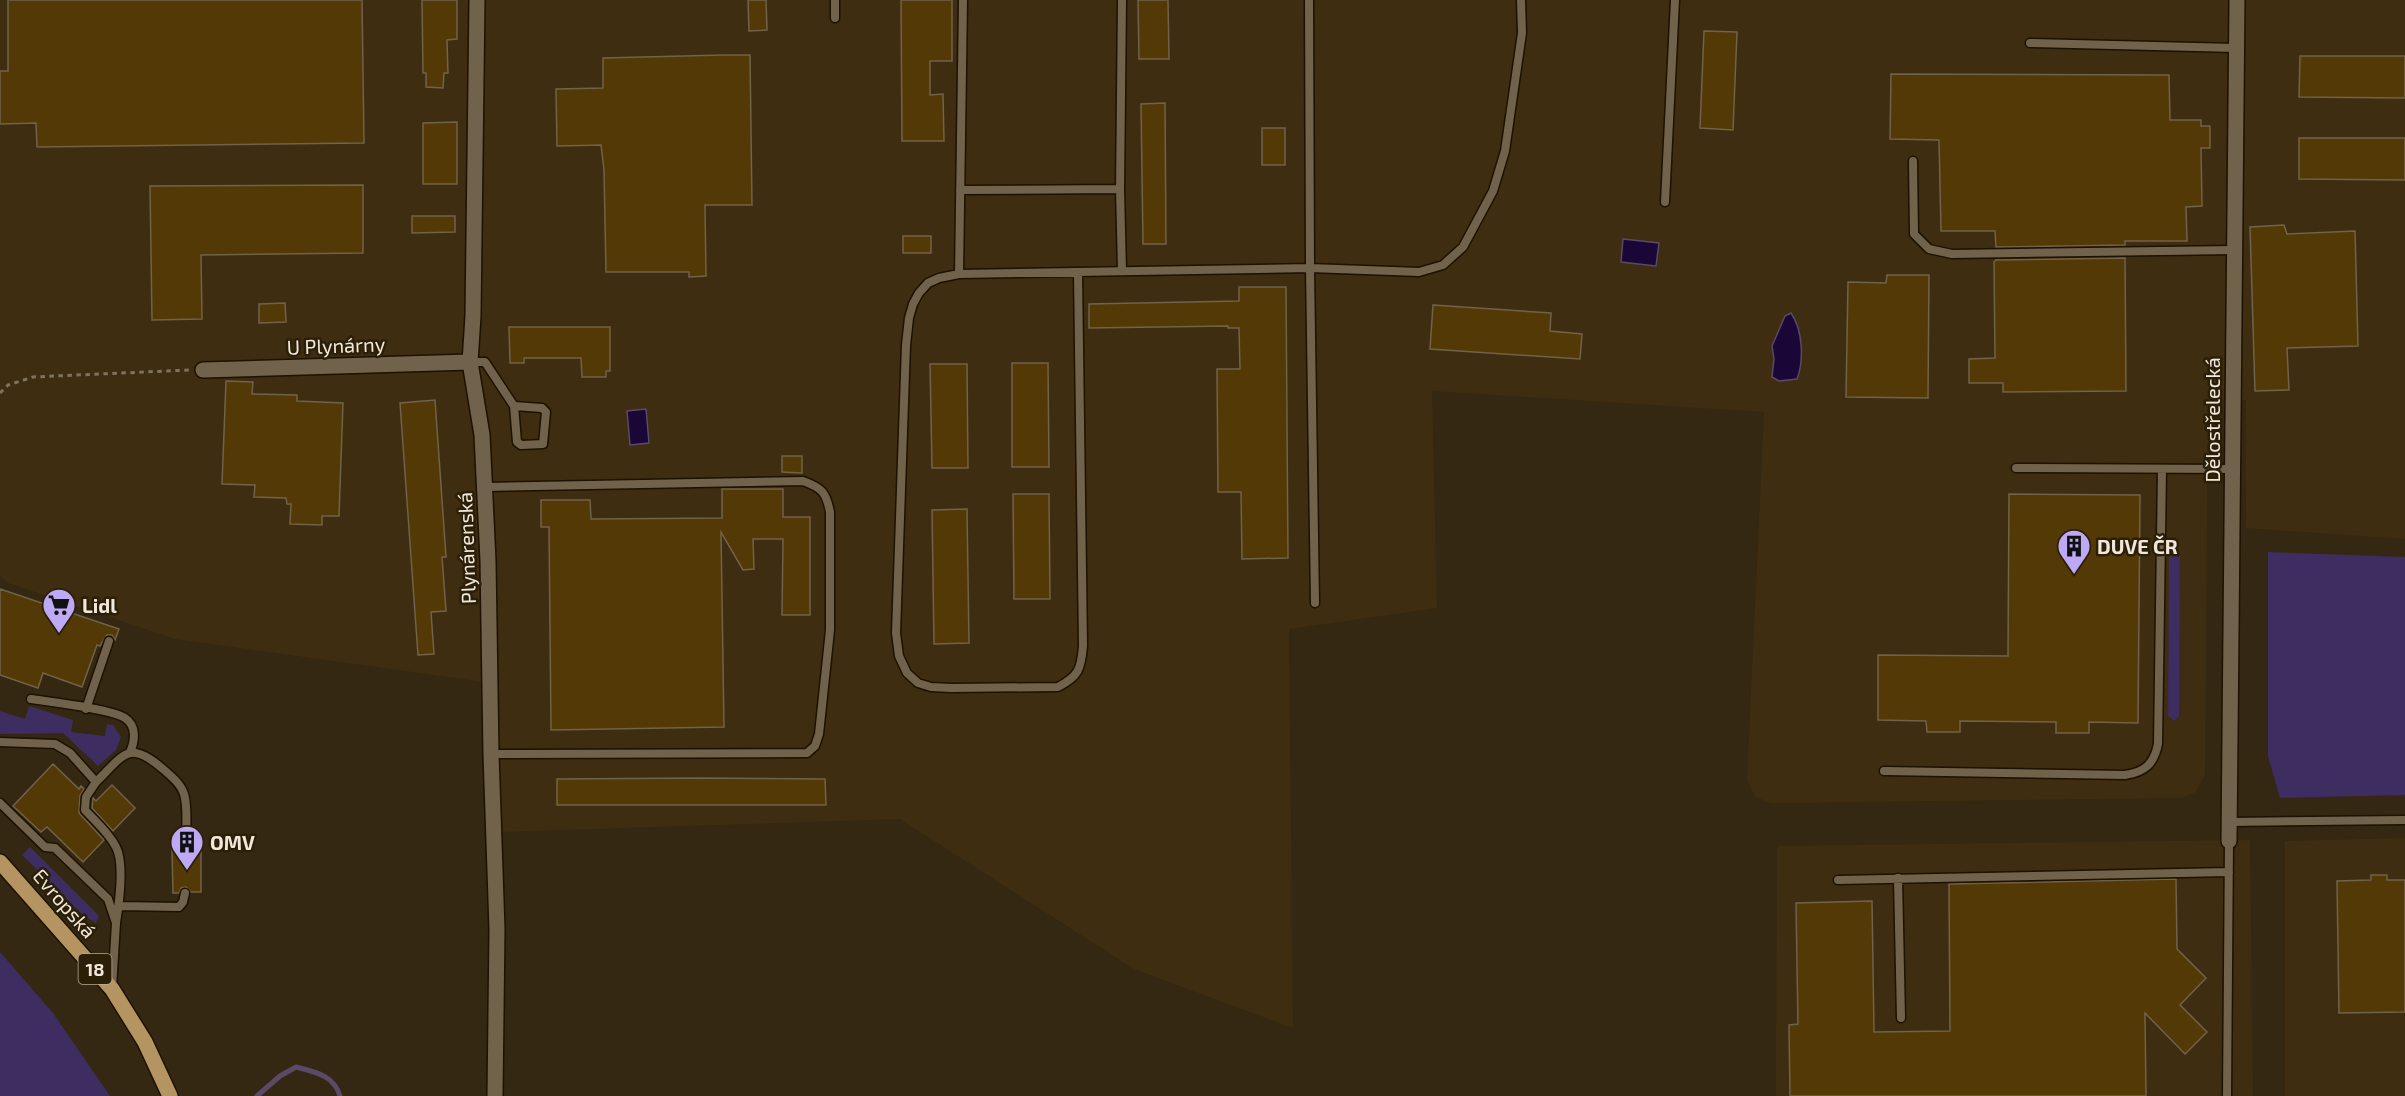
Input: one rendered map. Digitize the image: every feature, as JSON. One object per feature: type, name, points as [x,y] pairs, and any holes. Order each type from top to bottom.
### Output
[{"type":"main road","name":"Evropská","points":[[0,862],[112,989],[145,1042],[169,1093]]},
{"type":"street","name":"Plynárenská","points":[[477,0],[473,316],[470,362],[482,435],[488,561],[496,929],[495,1096]]},
{"type":"street","name":"Dělostřelecká","points":[[2229,841],[2237,0]]},
{"type":"street","name":"U Plynárny","points":[[203,370],[470,362]]},
{"type":"lane","points":[[834,0],[834,18]]},
{"type":"lane","points":[[958,274],[963,0]]},
{"type":"lane","points":[[1122,0],[1120,189],[1122,271]]},
{"type":"lane","points":[[1310,0],[1315,603]]},
{"type":"lane","points":[[1078,272],[1083,646],[1078,673],[1058,687],[931,687],[918,683],[907,673],[899,656],[896,633],[906,345],[913,304],[928,284],[939,278],[958,274],[1311,268],[1419,272],[1443,266],[1463,247],[1493,192],[1504,151],[1522,33],[1521,0]]},
{"type":"lane","points":[[1665,202],[1675,0]]},
{"type":"lane","points":[[2030,43],[2236,48]]},
{"type":"lane","points":[[1913,161],[1914,234],[1929,249],[1952,254],[2234,250]]},
{"type":"lane","points":[[960,190],[1120,189]]},
{"type":"lane","points":[[470,362],[484,362],[514,406],[517,442],[521,445],[543,444],[546,412],[542,408],[514,406]]},
{"type":"lane","points":[[2016,468],[2233,469]]},
{"type":"lane","points":[[1884,771],[2125,775],[2134,774],[2148,767],[2157,753],[2158,744],[2163,469]]},
{"type":"lane","points":[[485,487],[803,481],[818,486],[827,498],[830,512],[830,630],[819,734],[815,746],[807,753],[491,754]]},
{"type":"lane","points":[[86,709],[109,641]]},
{"type":"lane","points":[[31,699],[111,713],[124,718],[134,729],[130,752]]},
{"type":"lane","points":[[0,742],[55,744],[70,753],[96,782]]},
{"type":"lane","points":[[112,989],[120,862],[118,849],[85,810],[86,797],[96,782],[124,755],[130,752],[146,755],[182,788],[185,796],[186,850]]},
{"type":"lane","points":[[0,803],[45,847],[55,848],[108,899],[116,923]]},
{"type":"lane","points":[[2230,822],[2405,820]]},
{"type":"lane","points":[[2227,1096],[2229,841]]},
{"type":"lane","points":[[1838,880],[2229,872]]},
{"type":"lane","points":[[1899,878],[1901,1018]]},
{"type":"lane","points":[[119,906],[178,907],[183,902],[185,893]]},
{"type":"path","points":[[0,393],[8,385],[33,377],[203,370]]},
{"type":"shaded area","points":[[0,0],[2405,0],[2405,539],[2246,528],[2246,400],[2208,401],[2205,774],[2196,792],[2181,798],[1771,803],[1755,797],[1747,780],[1764,412],[1432,391],[1437,608],[1289,629],[1293,1028],[1134,969],[900,819],[502,832],[485,682],[175,639],[8,583],[0,576]]},
{"type":"shaded area","points":[[1623,239],[1659,243],[1656,266],[1621,262]]},
{"type":"shaded area","points":[[1791,313],[1800,337],[1801,363],[1797,379],[1779,381],[1772,377],[1774,359],[1772,346],[1785,316]]},
{"type":"shaded area","points":[[646,409],[649,443],[630,445],[627,411]]},
{"type":"shaded area","points":[[2169,552],[2180,552],[2179,716],[2174,721],[2168,716]]},
{"type":"shaded area","points":[[2268,552],[2405,557],[2405,795],[2280,798],[2268,756]]},
{"type":"shaded area","points":[[29,706],[73,720],[71,732],[105,736],[107,724],[113,725],[121,737],[116,750],[98,766],[63,733],[0,734],[0,711],[25,719]]},
{"type":"shaded area","points":[[2405,838],[2405,1096],[2285,1096],[2285,841]]},
{"type":"shaded area","points":[[2250,840],[2253,1096],[1776,1096],[1777,846]]},
{"type":"shaded area","points":[[30,847],[99,916],[96,923],[84,916],[22,855]]},
{"type":"shaded area","points":[[0,952],[53,1013],[110,1096],[0,1096]]},
{"type":"building","points":[[8,0],[362,0],[364,143],[37,147],[36,123],[0,124],[0,71],[8,71]]},
{"type":"building","points":[[422,0],[457,0],[457,39],[447,40],[448,73],[444,73],[443,88],[426,87],[426,73],[423,73]]},
{"type":"building","points":[[748,0],[766,0],[767,30],[749,31]]},
{"type":"building","points":[[901,0],[952,0],[952,61],[930,61],[930,95],[943,94],[944,141],[902,141]]},
{"type":"building","points":[[1138,0],[1168,0],[1169,59],[1139,59]]},
{"type":"building","points":[[1704,31],[1737,32],[1733,130],[1700,128]]},
{"type":"building","points":[[750,55],[752,205],[705,205],[706,276],[689,277],[689,272],[606,272],[604,170],[601,145],[557,146],[556,89],[603,88],[603,58]]},
{"type":"building","points":[[2300,56],[2405,56],[2405,98],[2299,97]]},
{"type":"building","points":[[1891,74],[2169,75],[2170,120],[2201,120],[2201,126],[2210,126],[2210,148],[2201,148],[2202,206],[2186,207],[2187,241],[2125,241],[2125,245],[1996,247],[1995,231],[1941,231],[1939,140],[1890,139]]},
{"type":"building","points":[[1165,103],[1166,244],[1143,244],[1141,104]]},
{"type":"building","points":[[457,122],[457,184],[423,184],[423,123]]},
{"type":"building","points":[[1262,128],[1285,128],[1285,165],[1262,165]]},
{"type":"building","points":[[2299,138],[2405,138],[2405,180],[2299,179]]},
{"type":"building","points":[[363,185],[363,253],[201,255],[202,319],[152,320],[150,186]]},
{"type":"building","points":[[412,216],[455,216],[455,232],[412,233]]},
{"type":"building","points":[[2284,225],[2287,234],[2355,231],[2358,346],[2287,348],[2289,390],[2255,391],[2250,227]]},
{"type":"building","points":[[903,236],[931,236],[931,253],[903,253]]},
{"type":"building","points":[[2125,258],[2126,391],[2003,392],[2003,383],[1969,383],[1969,359],[1995,358],[1994,262],[1996,260]]},
{"type":"building","points":[[1887,275],[1929,275],[1928,398],[1846,397],[1848,282],[1886,283]]},
{"type":"building","points":[[1239,287],[1286,287],[1288,558],[1242,559],[1241,492],[1218,492],[1217,369],[1240,369],[1239,328],[1228,328],[1228,326],[1089,328],[1089,304],[1239,301]]},
{"type":"building","points":[[285,303],[286,322],[259,323],[259,304]]},
{"type":"building","points":[[1433,305],[1551,313],[1550,331],[1582,334],[1580,359],[1430,349]]},
{"type":"building","points":[[509,327],[610,327],[610,371],[606,371],[606,377],[582,377],[581,358],[524,358],[524,363],[510,363]]},
{"type":"building","points":[[1012,363],[1048,363],[1049,467],[1012,467]]},
{"type":"building","points":[[930,364],[967,364],[968,468],[932,468]]},
{"type":"building","points":[[226,381],[253,382],[252,394],[297,395],[297,401],[343,403],[339,516],[322,516],[322,525],[290,524],[291,504],[287,504],[286,498],[254,497],[255,485],[222,484]]},
{"type":"building","points":[[435,400],[446,557],[442,557],[446,611],[431,612],[434,654],[418,655],[400,403]]},
{"type":"building","points":[[782,456],[802,456],[802,473],[782,472]]},
{"type":"building","points":[[722,489],[783,489],[783,517],[810,517],[810,615],[782,615],[783,539],[753,539],[754,569],[743,570],[721,532],[724,727],[551,730],[549,527],[541,527],[541,500],[590,500],[591,519],[722,518]]},
{"type":"building","points":[[1013,494],[1049,494],[1050,599],[1014,599]]},
{"type":"building","name":"DUVE ČR","points":[[2009,494],[2140,495],[2138,723],[2089,722],[2089,733],[2056,733],[2056,722],[1960,721],[1960,732],[1927,732],[1926,721],[1878,720],[1878,655],[2008,656]]},
{"type":"building","points":[[967,509],[969,643],[934,644],[932,510]]},
{"type":"building","name":"Lidl","points":[[0,589],[119,629],[115,640],[112,635],[107,635],[100,646],[97,645],[82,687],[43,673],[38,688],[0,675]]},
{"type":"building","points":[[53,764],[79,789],[81,786],[84,789],[80,796],[79,813],[104,840],[83,862],[47,827],[41,832],[13,806]]},
{"type":"building","points":[[557,779],[825,779],[826,805],[557,805]]},
{"type":"building","points":[[112,785],[135,808],[113,831],[92,808],[93,798],[96,801]]},
{"type":"building","name":"OMV","points":[[201,849],[201,892],[191,892],[186,887],[181,888],[179,893],[173,893],[172,850],[180,850],[182,855],[187,856],[192,850]]},
{"type":"building","points":[[2371,875],[2387,875],[2387,880],[2405,880],[2405,1012],[2339,1013],[2337,881],[2371,880]]},
{"type":"building","points":[[2176,879],[2177,949],[2206,978],[2180,1005],[2207,1032],[2185,1054],[2145,1013],[2146,1096],[1790,1096],[1789,1025],[1798,1024],[1796,903],[1872,901],[1874,1032],[1950,1031],[1949,884]]},
{"type":"waterway","points":[[257,1096],[280,1076],[296,1067],[328,1079],[340,1096]]},
{"type":"place","name":"DUVE ČR","points":[[2074,575]]},
{"type":"place","name":"Lidl","points":[[59,634]]},
{"type":"place","name":"OMV","points":[[187,871]]}]
